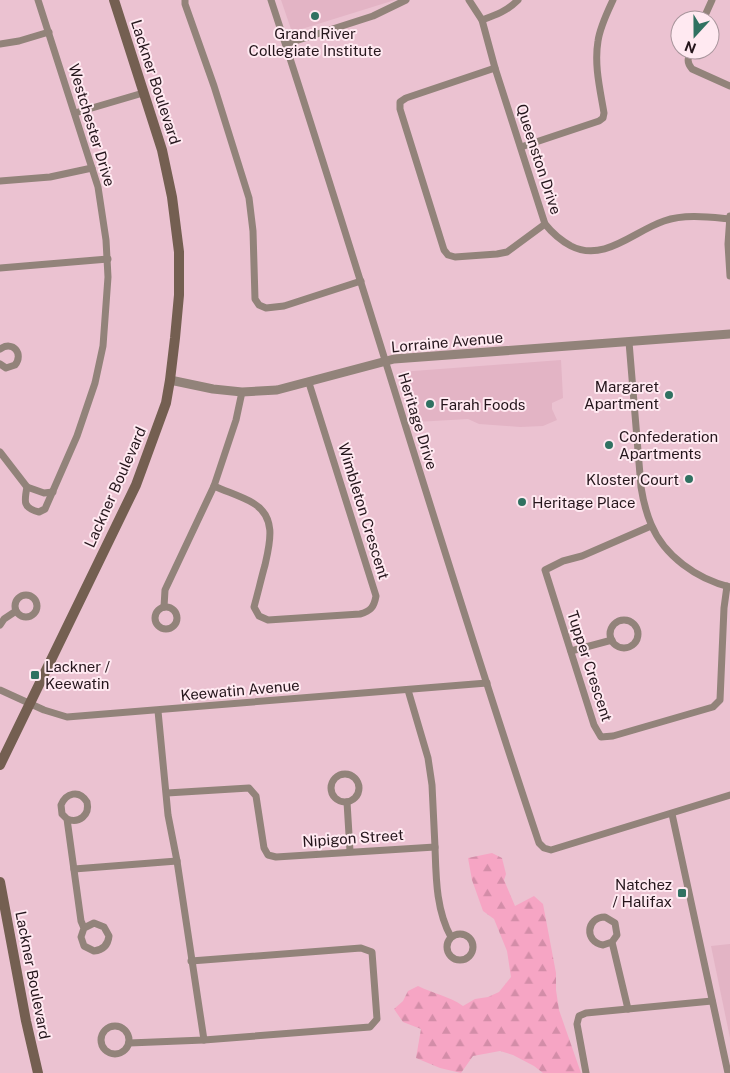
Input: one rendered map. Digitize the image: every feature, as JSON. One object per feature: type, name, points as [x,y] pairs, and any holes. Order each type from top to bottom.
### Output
[{"type":"main road","name":"Lackner Boulevard","points":[[0,765],[136,485],[166,403],[170,380],[176,338],[179,295],[179,252],[172,197],[162,150],[114,0]]},
{"type":"main road","name":"Lackner Boulevard","points":[[0,882],[26,1021],[38,1073]]},
{"type":"street","name":"Westchester Drive","points":[[0,452],[27,487],[26,505],[31,510],[39,512],[46,509],[77,436],[94,383],[103,346],[107,307],[108,259],[98,187],[38,0]]},
{"type":"street","points":[[185,0],[214,86],[248,198],[253,231],[255,300],[259,306],[266,308],[284,306],[361,281]]},
{"type":"street","name":"Heritage Drive","points":[[271,0],[361,281],[448,568],[539,843],[544,848],[551,850],[672,814]]},
{"type":"street","points":[[286,44],[373,16],[406,0]]},
{"type":"street","name":"Queenston Drive","points":[[469,0],[482,20],[495,68],[546,224],[552,234],[580,251],[591,252],[608,248],[664,221],[695,216],[730,217]]},
{"type":"street","points":[[482,20],[498,15],[518,0]]},
{"type":"street","points":[[521,147],[603,118],[604,113],[596,68],[598,42],[602,25],[613,0]]},
{"type":"street","points":[[0,44],[19,41],[49,32]]},
{"type":"street","points":[[687,60],[688,65],[692,69],[730,86]]},
{"type":"street","points":[[495,68],[406,98],[400,102],[400,109],[444,250],[448,255],[455,258],[507,252],[546,224]]},
{"type":"street","points":[[75,113],[143,93]]},
{"type":"street","points":[[0,181],[50,177],[92,168]]},
{"type":"street","points":[[730,217],[730,276]]},
{"type":"street","points":[[0,268],[108,259]]},
{"type":"street","name":"Lorraine Avenue","points":[[170,380],[213,389],[242,392],[277,390],[309,383],[385,361],[730,334]]},
{"type":"street","points":[[628,342],[641,487],[651,526],[661,542],[674,557],[690,570],[708,580],[729,586]]},
{"type":"street","points":[[0,349],[8,346],[15,348],[19,354],[19,359],[10,368],[0,364]]},
{"type":"street","name":"Wimbleton Crescent","points":[[214,486],[253,503],[261,509],[268,519],[271,530],[270,542],[254,606],[258,616],[268,620],[360,614],[369,612],[375,606],[376,596],[309,383]]},
{"type":"street","points":[[164,607],[165,590],[214,486],[236,420],[242,392]]},
{"type":"street","points":[[27,487],[42,493],[53,492]]},
{"type":"street","name":"Tupper Crescent","points":[[651,526],[545,570],[594,725],[601,737],[612,736],[713,706],[720,700],[724,608],[729,586]]},
{"type":"street","points":[[0,625],[4,619],[16,612]]},
{"type":"street","points":[[628,620],[638,630],[638,638],[632,646],[622,648],[614,644],[612,640],[611,630],[618,621],[628,620]]},
{"type":"street","points":[[571,652],[612,640]]},
{"type":"street","name":"Keewatin Avenue","points":[[0,690],[55,715],[67,717],[487,684]]},
{"type":"street","points":[[408,690],[428,758],[432,785],[436,884],[445,927],[451,937]]},
{"type":"street","points":[[158,711],[168,815],[204,1040]]},
{"type":"street","name":"Nipigon Street","points":[[167,793],[249,788],[256,796],[264,848],[268,855],[276,857],[435,847]]},
{"type":"street","points":[[728,1073],[672,814],[730,795]]},
{"type":"street","points":[[347,802],[350,852]]},
{"type":"street","points":[[67,819],[81,921],[84,928]]},
{"type":"street","points":[[74,870],[177,862]]},
{"type":"street","points":[[612,942],[603,945],[592,940],[589,929],[591,923],[596,918],[610,918],[615,923],[617,935],[612,942],[628,1009]]},
{"type":"street","points":[[129,1043],[204,1040],[370,1027],[377,1019],[372,952],[361,948],[192,961]]},
{"type":"street","points":[[586,1073],[577,1024],[579,1016],[586,1013],[712,1001]]},
{"type":"street","points":[[109,1026],[120,1026],[128,1034],[129,1043],[121,1053],[111,1053],[102,1046],[102,1034],[109,1026]]},
{"type":"shaded area","name":"Grand River Collegiate Institute","points":[[281,0],[395,0],[292,32]]},
{"type":"shaded area","points":[[561,360],[563,398],[552,403],[552,409],[557,420],[543,426],[520,427],[479,424],[468,419],[416,422],[400,372]]},
{"type":"shaded area","points":[[730,944],[730,1038],[711,946]]},
{"type":"green space","points":[[492,853],[502,858],[506,874],[504,880],[515,906],[534,896],[543,904],[556,973],[559,1010],[581,1073],[543,1073],[513,1055],[500,1051],[473,1056],[461,1073],[440,1068],[416,1058],[421,1029],[403,1022],[394,1009],[403,1001],[408,991],[418,986],[463,1006],[475,999],[488,997],[499,992],[511,977],[507,951],[494,919],[483,911],[472,880],[468,858]]},
{"type":"place","name":"Grand River Collegiate Institute","points":[[315,16]]},
{"type":"place","name":"Margaret Apartment","points":[[669,395]]},
{"type":"place","name":"Farah Foods","points":[[430,404]]},
{"type":"place","name":"Confederation Apartments","points":[[609,445]]},
{"type":"place","name":"Kloster Court","points":[[689,479]]},
{"type":"place","name":"Heritage Place","points":[[522,502]]},
{"type":"place","name":"Lackner / Keewatin","points":[[35,675]]},
{"type":"place","name":"Natchez / Halifax","points":[[682,893]]}]
